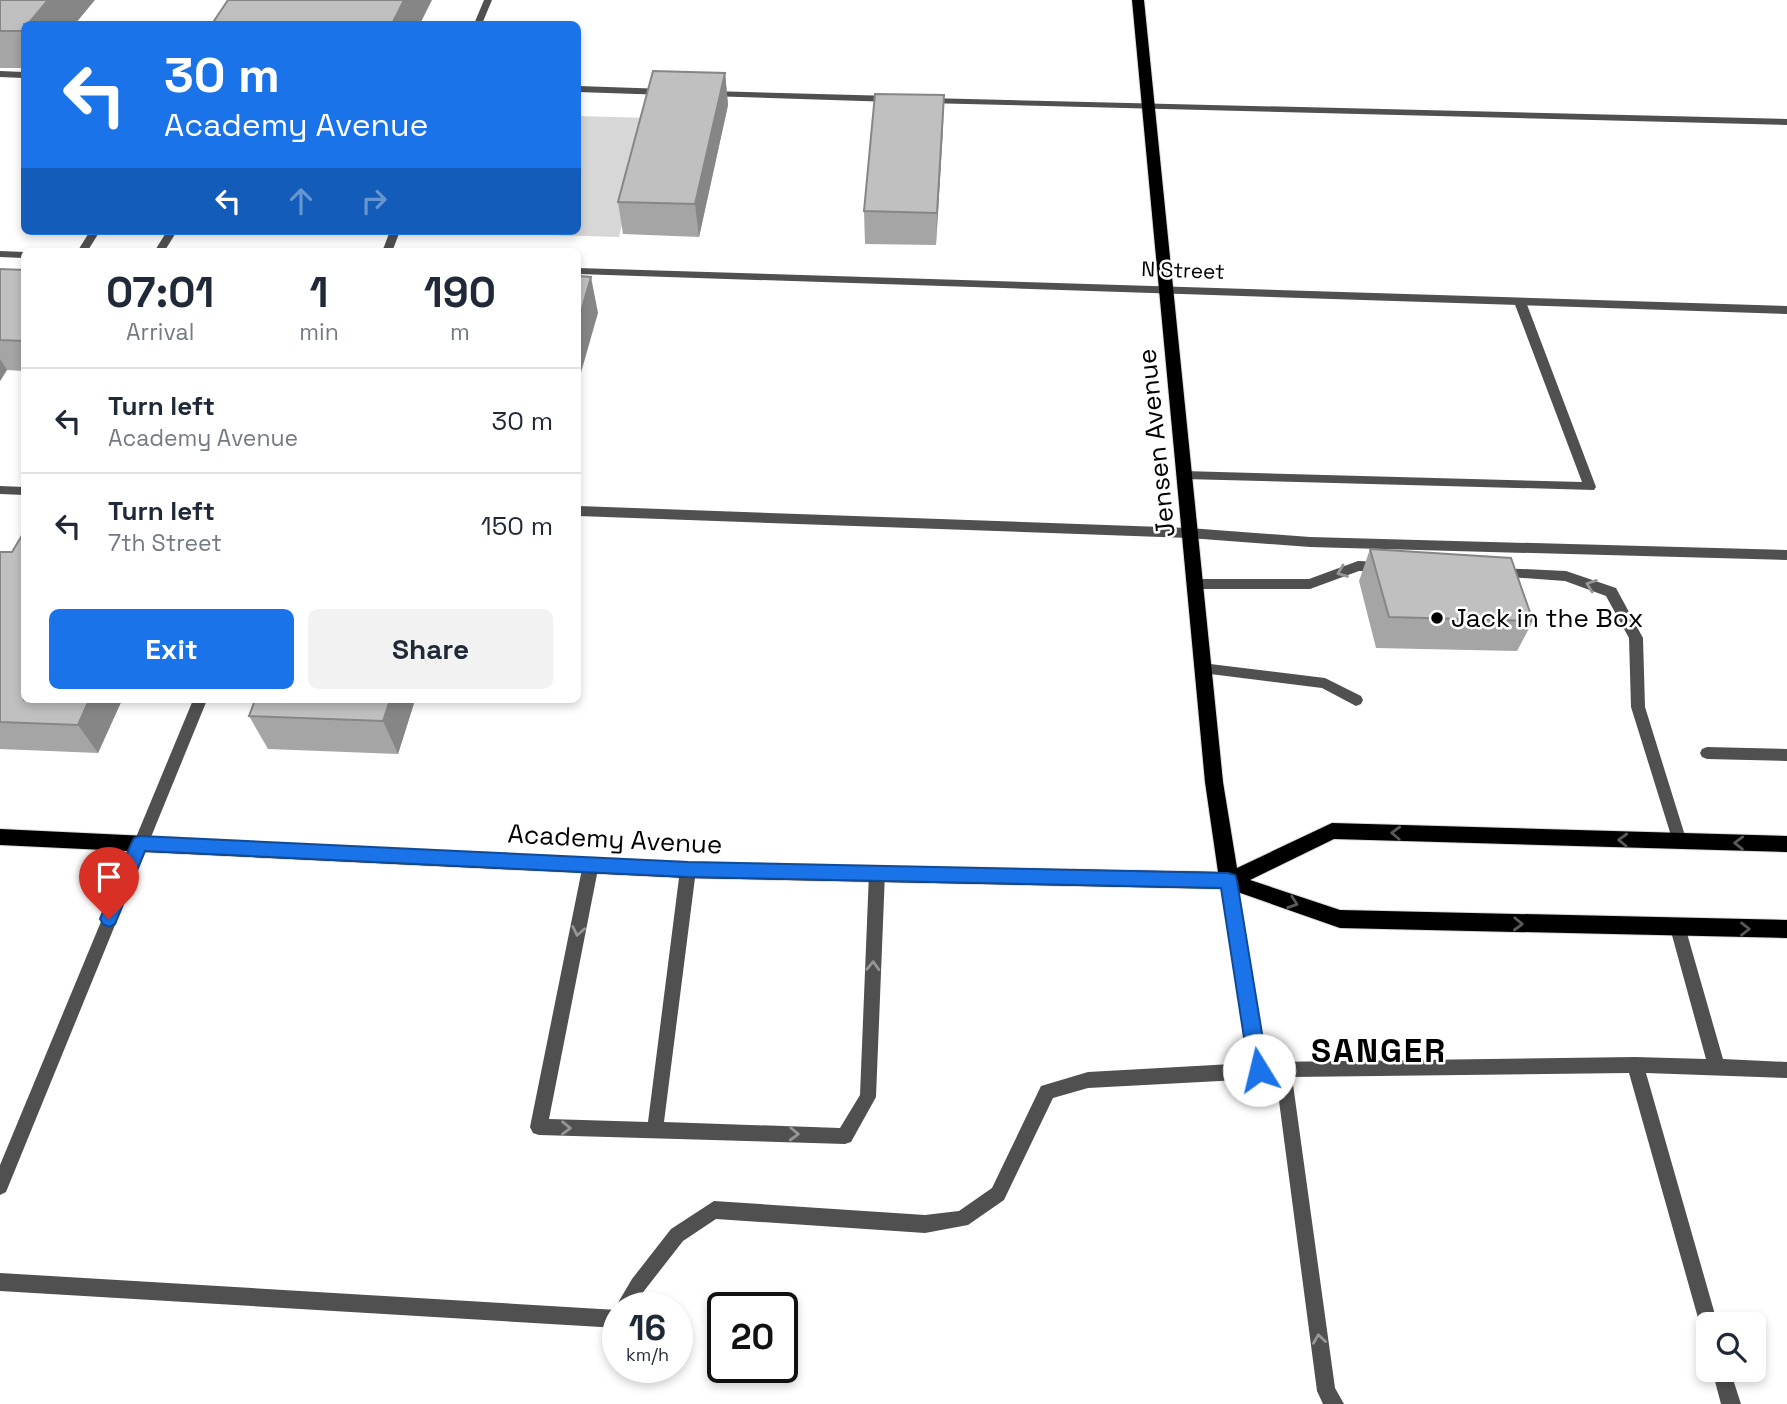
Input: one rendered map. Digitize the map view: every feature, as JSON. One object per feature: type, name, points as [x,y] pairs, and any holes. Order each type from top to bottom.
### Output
[{"type":"main road","name":"Jensen Avenue","points":[[1138,0],[1213,782],[1228,881]]},
{"type":"main road","points":[[1228,881],[1332,831],[1787,844]]},
{"type":"main road","name":"Academy Avenue","points":[[0,837],[688,870],[1228,881]]},
{"type":"main road","points":[[1228,881],[1340,919],[1787,929]]},
{"type":"street","points":[[479,21],[488,0]]},
{"type":"street","points":[[0,75],[21,75]]},
{"type":"street","points":[[581,89],[675,92]]},
{"type":"street","points":[[703,93],[898,100]]},
{"type":"street","points":[[912,100],[1787,122]]},
{"type":"street","points":[[0,254],[21,255]]},
{"type":"street","name":"N Street","points":[[581,271],[1787,310]]},
{"type":"street","points":[[1184,475],[1590,487],[1520,302]]},
{"type":"street","points":[[0,490],[21,491]]},
{"type":"street","points":[[581,511],[1189,533],[1310,542],[1787,555]]},
{"type":"street","points":[[1194,584],[1311,584],[1358,566],[1400,568]]},
{"type":"street","points":[[1483,572],[1566,576],[1611,592],[1636,638],[1638,707],[1680,842]]},
{"type":"street","points":[[1202,668],[1325,683],[1356,700]]},
{"type":"street","points":[[0,1186],[199,703]]},
{"type":"street","points":[[1707,753],[1787,755]]},
{"type":"street","points":[[591,864],[539,1127],[845,1136],[868,1097],[877,873]]},
{"type":"street","points":[[655,1130],[688,870]]},
{"type":"street","points":[[1228,881],[1259,1070]]},
{"type":"street","points":[[1678,928],[1717,1068]]},
{"type":"street","points":[[633,1292],[677,1235],[714,1210],[925,1224],[962,1219],[998,1194],[1048,1092],[1088,1080],[1259,1070],[1635,1065],[1787,1070]]},
{"type":"street","points":[[1635,1065],[1705,1312]]},
{"type":"street","points":[[1283,1070],[1326,1391],[1334,1404]]},
{"type":"street","points":[[0,1282],[602,1318]]},
{"type":"street","points":[[1725,1382],[1731,1404]]},
{"type":"shaded area","points":[[581,116],[649,118],[619,237],[553,235],[581,235]]},
{"type":"building","points":[[0,0],[48,0],[30,21],[21,21],[21,31],[0,31]]},
{"type":"building","points":[[228,0],[404,0],[394,21],[214,21]]},
{"type":"building","points":[[653,71],[725,73],[695,204],[618,202]]},
{"type":"building","points":[[875,94],[944,95],[937,213],[864,211]]},
{"type":"building","points":[[0,269],[21,270],[21,341],[0,340]]},
{"type":"building","points":[[581,276],[591,277],[581,312]]},
{"type":"building","points":[[21,537],[21,703],[88,703],[78,725],[0,722],[0,552],[12,552]]},
{"type":"building","points":[[1370,549],[1511,558],[1533,621],[1389,617]]},
{"type":"building","points":[[254,703],[389,703],[383,721],[249,716]]},
{"type":"place","name":"Jack in the Box","points":[[1437,618]]},
{"type":"district","name":"SANGER","points":[[1379,1051]]},
{"type":"route","points":[[109,919],[140,844],[688,870],[1228,881],[1259,1070]]}]
